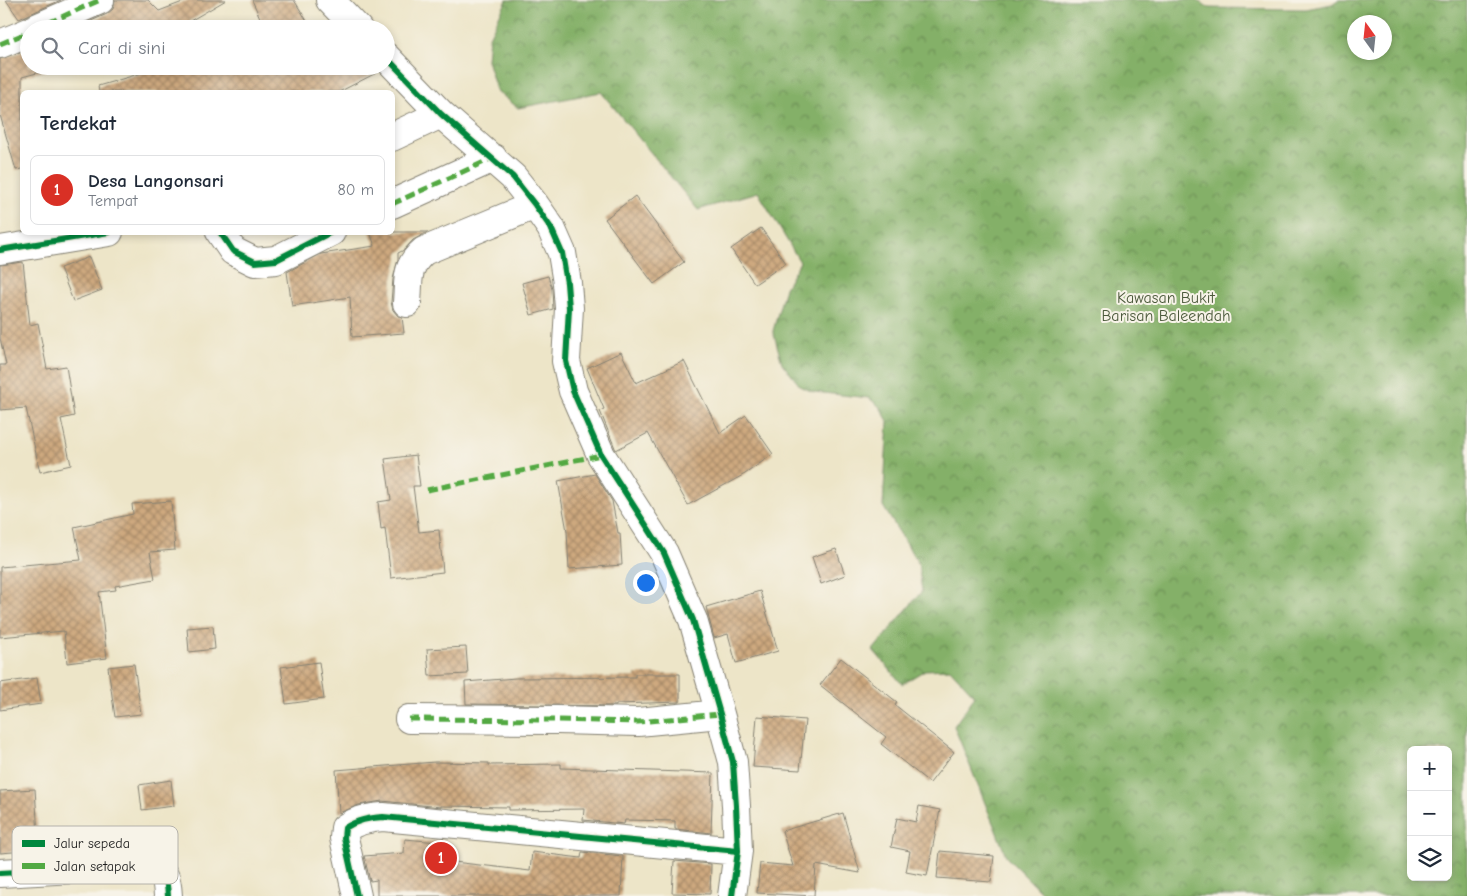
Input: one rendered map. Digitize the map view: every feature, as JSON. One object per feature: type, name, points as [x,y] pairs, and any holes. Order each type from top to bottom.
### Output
[{"type":"street","points":[[54,20],[100,0]]},
{"type":"street","points":[[330,0],[349,20]]},
{"type":"street","points":[[0,44],[20,36]]},
{"type":"street","points":[[395,66],[441,114],[513,177],[550,228],[562,253],[569,308],[566,361],[572,391],[601,455],[664,553],[693,620],[733,762],[738,851],[732,896]]},
{"type":"street","points":[[395,136],[441,114]]},
{"type":"street","points":[[395,203],[493,158]]},
{"type":"street","points":[[407,303],[409,268],[415,258],[424,251],[535,205]]},
{"type":"street","points":[[0,250],[91,235]]},
{"type":"street","points":[[222,235],[233,251],[255,262],[276,260],[325,235]]},
{"type":"street","points":[[409,719],[638,722],[720,714]]},
{"type":"street","points":[[357,896],[344,838],[345,828],[354,822],[370,818],[384,817],[738,851]]},
{"type":"green space","name":"Kawasan Bukit Barisan Baleendah","points":[[507,0],[1196,0],[1210,8],[1306,9],[1332,4],[1338,0],[1467,0],[1467,896],[1144,896],[1141,894],[1121,896],[1045,896],[1007,858],[954,726],[975,696],[950,669],[925,670],[902,684],[873,650],[922,591],[918,563],[883,506],[888,421],[880,407],[869,398],[814,392],[801,387],[782,363],[773,331],[785,288],[800,262],[758,192],[698,210],[601,92],[518,108],[496,90],[487,60],[489,37]]},
{"type":"building","points":[[6,0],[61,0],[19,19]]},
{"type":"building","points":[[115,0],[148,0],[159,11],[188,0],[226,0],[192,20],[93,20],[113,9]]},
{"type":"building","points":[[252,0],[294,0],[306,20],[261,20]]},
{"type":"building","points":[[20,52],[20,75],[30,75],[22,77],[22,90],[20,90],[20,169],[16,170],[0,115],[0,59]]},
{"type":"building","points":[[135,75],[372,75],[343,90],[99,90],[98,86]]},
{"type":"building","points":[[635,196],[684,262],[654,284],[605,219]]},
{"type":"building","points":[[761,228],[786,263],[755,284],[731,249]]},
{"type":"building","points":[[395,232],[428,232],[413,240],[404,250],[398,253],[391,302],[393,310],[398,316],[402,317],[404,333],[352,337],[350,297],[292,306],[287,272],[321,254],[375,246],[371,235],[395,235]]},
{"type":"building","points":[[89,257],[102,290],[73,301],[60,268]]},
{"type":"building","points":[[23,262],[30,325],[38,323],[47,369],[66,366],[74,416],[61,419],[71,465],[40,472],[26,408],[0,410],[0,365],[6,365],[0,338],[0,265]]},
{"type":"building","points":[[548,276],[552,289],[553,309],[531,315],[522,283]]},
{"type":"building","points":[[621,352],[636,383],[684,361],[720,433],[746,415],[773,454],[745,474],[688,505],[648,433],[616,450],[615,448],[600,411],[604,409],[587,368]]},
{"type":"building","points":[[416,455],[420,486],[413,486],[419,532],[439,530],[443,572],[391,578],[385,528],[381,529],[378,502],[391,500],[385,459]]},
{"type":"building","points":[[595,474],[612,501],[618,533],[620,533],[622,565],[569,569],[567,531],[558,481]]},
{"type":"building","points":[[171,501],[175,550],[150,552],[155,579],[115,586],[116,590],[99,592],[107,658],[67,663],[64,631],[0,637],[0,567],[81,560],[74,527],[133,514],[132,504]]},
{"type":"building","points":[[836,549],[845,575],[821,584],[812,557]]},
{"type":"building","points":[[760,591],[778,651],[736,663],[728,634],[714,638],[706,607]]},
{"type":"building","points":[[213,626],[215,649],[189,652],[187,628]]},
{"type":"building","points":[[466,647],[468,674],[429,676],[427,649]]},
{"type":"building","points":[[841,658],[897,702],[895,705],[954,752],[930,783],[881,744],[886,737],[820,685]]},
{"type":"building","points":[[319,662],[324,699],[286,704],[281,667]]},
{"type":"building","points":[[134,664],[141,714],[115,717],[108,667]]},
{"type":"building","points":[[635,674],[680,674],[680,702],[616,704],[616,706],[466,704],[465,682],[516,678],[635,677]]},
{"type":"building","points":[[37,678],[41,704],[0,710],[0,683]]},
{"type":"building","points":[[757,716],[805,720],[800,770],[753,767]]},
{"type":"building","points":[[435,762],[489,763],[489,765],[561,764],[561,768],[713,773],[711,833],[675,829],[675,821],[625,820],[624,824],[583,820],[584,809],[509,810],[509,807],[441,807],[382,801],[359,805],[339,813],[336,770]]},
{"type":"building","points":[[171,780],[174,806],[142,810],[139,785]]},
{"type":"building","points":[[35,789],[37,826],[12,826],[12,852],[0,853],[0,791]]},
{"type":"building","points":[[919,806],[940,810],[927,876],[906,872],[910,851],[891,847],[897,818],[916,822]]},
{"type":"building","points":[[843,813],[860,873],[816,865],[814,896],[757,893],[760,863],[793,866],[782,831]]},
{"type":"building","points":[[405,839],[438,842],[437,860],[530,871],[532,852],[581,858],[582,852],[623,856],[621,896],[377,896],[377,880],[370,881],[364,856],[404,853]]},
{"type":"building","points":[[940,851],[994,856],[991,882],[937,878]]},
{"type":"building","points":[[674,861],[711,864],[710,894],[672,893]]},
{"type":"marked path","points":[[54,20],[100,0]]},
{"type":"marked path","points":[[0,44],[20,36]]},
{"type":"marked path","points":[[395,203],[493,158]]},
{"type":"marked path","points":[[427,490],[601,455]]},
{"type":"marked path","points":[[409,719],[638,722],[720,714]]},
{"type":"cycle path","points":[[395,66],[441,114],[513,177],[551,228],[562,253],[569,308],[566,361],[573,391],[601,455],[664,553],[693,620],[733,762],[738,851],[732,896]]},
{"type":"cycle path","points":[[0,250],[91,235]]},
{"type":"cycle path","points":[[222,235],[233,251],[255,262],[276,260],[325,235]]},
{"type":"cycle path","points":[[357,896],[344,838],[345,828],[359,821],[373,818],[383,817],[738,851]]},
{"type":"cycle path","points":[[0,873],[12,872]]},
{"type":"cycle path","points":[[167,884],[168,896]]},
{"type":"place","name":"Desa Langonsari","points":[[441,858]]}]
